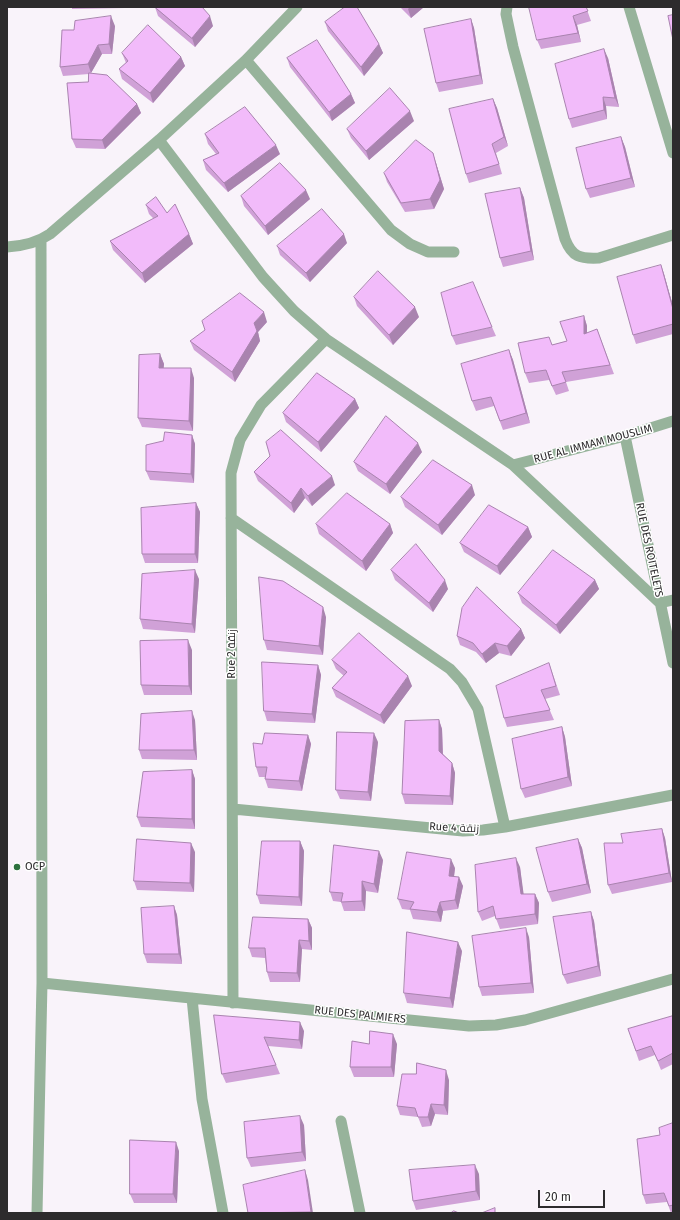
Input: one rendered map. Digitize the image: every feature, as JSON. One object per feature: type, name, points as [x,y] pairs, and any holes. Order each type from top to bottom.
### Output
[{"type":"street","points":[[7,247],[29,244],[41,240],[159,140],[246,60],[297,7]]},
{"type":"street","points":[[507,7],[506,14],[513,47],[569,250],[575,255],[587,258],[599,258],[673,235]]},
{"type":"street","points":[[629,7],[673,153]]},
{"type":"street","points":[[246,60],[391,230],[410,244],[428,252],[454,252]]},
{"type":"street","points":[[159,140],[263,277],[294,311],[326,339],[513,465],[660,603],[673,600]]},
{"type":"street","points":[[37,1213],[42,983],[41,240]]},
{"type":"street","name":"Rue 2 زنقة","points":[[233,1003],[231,473],[240,440],[262,404],[326,339]]},
{"type":"street","name":"RUE AL IMMAM MOUSLIM","points":[[513,465],[673,422]]},
{"type":"street","name":"RUE DES ROITELETS","points":[[625,436],[673,663]]},
{"type":"street","points":[[231,518],[450,669],[462,682],[478,710],[504,827]]},
{"type":"street","name":"Rue 4 زنقة","points":[[233,809],[463,831],[504,827],[673,795]]},
{"type":"street","name":"RUE DES PALMIERS","points":[[42,983],[469,1026],[496,1025],[525,1020],[673,979]]},
{"type":"street","points":[[192,998],[202,1099],[223,1213]]},
{"type":"street","points":[[341,1121],[360,1213]]},
{"type":"building","points":[[155,7],[202,7],[210,16],[192,38]]},
{"type":"building","points":[[345,7],[357,7],[379,44],[361,67],[325,22]]},
{"type":"building","points":[[529,7],[586,7],[588,11],[573,16],[578,33],[537,40]]},
{"type":"building","points":[[673,15],[673,40],[668,16]]},
{"type":"building","points":[[111,16],[109,44],[98,45],[88,64],[60,67],[62,30],[74,30],[75,21]]},
{"type":"building","points":[[471,19],[480,75],[436,83],[424,29]]},
{"type":"building","points":[[148,25],[181,57],[150,93],[119,69],[128,61],[122,53]]},
{"type":"building","points":[[317,40],[351,94],[329,112],[287,58]]},
{"type":"building","points":[[604,49],[615,98],[603,97],[604,110],[569,119],[555,64]]},
{"type":"building","points":[[89,73],[107,75],[137,104],[102,140],[72,139],[67,83],[88,82]]},
{"type":"building","points":[[390,88],[410,111],[366,151],[347,129]]},
{"type":"building","points":[[493,99],[504,137],[492,144],[499,164],[466,174],[449,109]]},
{"type":"building","points":[[245,107],[276,145],[224,183],[203,160],[219,153],[205,134]]},
{"type":"building","points":[[621,137],[631,178],[586,189],[576,148]]},
{"type":"building","points":[[416,140],[433,153],[440,180],[430,199],[401,203],[384,173]]},
{"type":"building","points":[[280,163],[306,190],[265,226],[241,196]]},
{"type":"building","points":[[520,188],[531,251],[500,258],[485,194]]},
{"type":"building","points":[[156,197],[167,213],[175,204],[189,234],[142,273],[110,241],[158,216],[146,205]]},
{"type":"building","points":[[322,209],[344,234],[306,273],[277,246]]},
{"type":"building","points":[[661,265],[673,309],[673,324],[633,335],[617,277]]},
{"type":"building","points":[[378,271],[415,307],[389,335],[354,297]]},
{"type":"building","points":[[473,282],[492,327],[452,336],[441,293]]},
{"type":"building","points":[[240,293],[264,312],[254,323],[257,331],[232,372],[190,341],[205,330],[202,321]]},
{"type":"building","points":[[584,316],[584,334],[597,329],[610,365],[562,372],[566,382],[552,386],[546,370],[525,373],[518,343],[549,337],[552,345],[567,341],[560,322]]},
{"type":"building","points":[[509,350],[526,413],[500,421],[491,397],[472,401],[461,364]]},
{"type":"building","points":[[160,354],[159,368],[191,368],[189,421],[138,418],[139,355]]},
{"type":"building","points":[[317,373],[355,399],[318,442],[283,413]]},
{"type":"building","points":[[386,416],[418,443],[386,484],[354,462]]},
{"type":"building","points":[[281,430],[332,476],[308,496],[301,488],[291,503],[254,472],[270,456],[266,442]]},
{"type":"building","points":[[165,432],[192,435],[191,474],[146,471],[146,445],[163,441]]},
{"type":"building","points":[[433,460],[472,485],[438,525],[401,497]]},
{"type":"building","points":[[347,493],[390,524],[362,561],[316,524]]},
{"type":"building","points":[[196,503],[195,554],[142,554],[141,508]]},
{"type":"building","points":[[489,505],[528,527],[497,566],[460,543]]},
{"type":"building","points":[[416,544],[445,580],[429,603],[391,570]]},
{"type":"building","points":[[553,550],[595,580],[556,625],[518,593]]},
{"type":"building","points":[[195,570],[192,624],[140,619],[142,574]]},
{"type":"building","points":[[259,577],[283,581],[323,607],[319,646],[264,640]]},
{"type":"building","points":[[477,587],[521,629],[507,646],[495,643],[482,654],[473,643],[457,636],[462,608]]},
{"type":"building","points":[[359,633],[408,676],[380,715],[332,688],[347,672],[332,660]]},
{"type":"building","points":[[188,640],[189,686],[141,685],[140,641]]},
{"type":"building","points":[[262,662],[318,665],[312,714],[264,711]]},
{"type":"building","points":[[549,663],[556,686],[541,690],[550,710],[504,718],[496,686]]},
{"type":"building","points":[[192,711],[194,750],[139,750],[141,714]]},
{"type":"building","points":[[439,720],[439,751],[452,763],[450,796],[402,794],[405,721]]},
{"type":"building","points":[[562,727],[568,777],[521,789],[512,739]]},
{"type":"building","points":[[337,732],[374,733],[368,792],[336,790]]},
{"type":"building","points":[[265,733],[308,735],[299,781],[265,779],[267,767],[256,767],[253,743],[262,744]]},
{"type":"building","points":[[192,770],[192,819],[137,817],[143,772]]},
{"type":"building","points":[[662,829],[669,873],[608,885],[604,843],[623,843],[621,834]]},
{"type":"building","points":[[137,839],[191,843],[190,883],[134,881]]},
{"type":"building","points":[[578,839],[587,884],[548,892],[536,848]]},
{"type":"building","points":[[262,841],[300,841],[299,897],[257,895]]},
{"type":"building","points":[[334,845],[379,851],[374,884],[362,881],[362,901],[341,902],[343,893],[330,892]]},
{"type":"building","points":[[407,852],[451,859],[449,876],[459,877],[455,900],[440,902],[437,912],[410,909],[414,902],[398,899]]},
{"type":"building","points":[[516,858],[521,894],[535,894],[535,914],[496,919],[493,906],[478,912],[475,865]]},
{"type":"building","points":[[174,906],[179,954],[144,954],[141,908]]},
{"type":"building","points":[[591,912],[598,966],[563,975],[553,917]]},
{"type":"building","points":[[253,917],[308,919],[309,941],[299,940],[297,973],[267,972],[265,948],[249,948]]},
{"type":"building","points":[[526,928],[531,983],[479,987],[472,936]]},
{"type":"building","points":[[407,932],[458,942],[450,998],[404,993]]},
{"type":"building","points":[[214,1015],[300,1022],[299,1040],[264,1037],[276,1065],[222,1074]]},
{"type":"building","points":[[673,1016],[673,1053],[658,1061],[651,1046],[636,1051],[628,1029]]},
{"type":"building","points":[[370,1031],[393,1034],[391,1067],[350,1067],[352,1041],[369,1044]]},
{"type":"building","points":[[417,1063],[446,1070],[444,1105],[431,1104],[428,1117],[418,1117],[415,1108],[397,1106],[402,1074],[416,1074]]},
{"type":"building","points":[[300,1116],[302,1152],[247,1158],[244,1122]]},
{"type":"building","points":[[673,1123],[673,1205],[669,1206],[664,1193],[643,1195],[637,1139],[660,1135],[659,1128]]},
{"type":"building","points":[[130,1140],[176,1142],[173,1194],[130,1194]]},
{"type":"building","points":[[475,1165],[476,1191],[413,1201],[409,1170]]},
{"type":"building","points":[[305,1170],[311,1212],[248,1213],[243,1185]]},
{"type":"building","points":[[495,1208],[495,1213],[482,1213]]},
{"type":"place","name":"OCP","points":[[17,867]]}]
